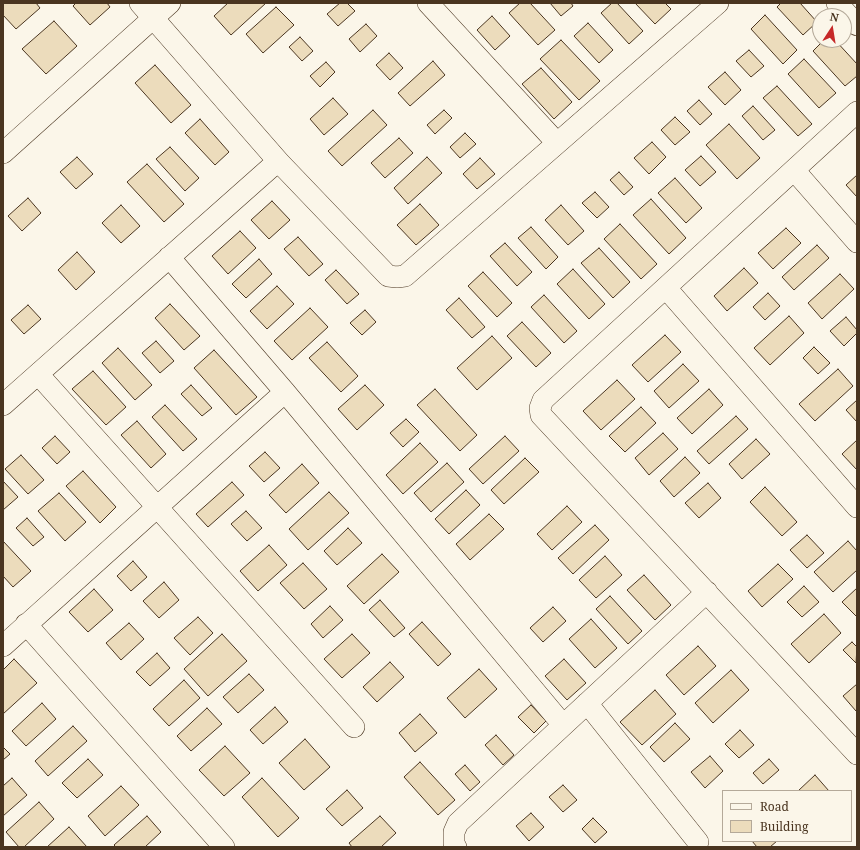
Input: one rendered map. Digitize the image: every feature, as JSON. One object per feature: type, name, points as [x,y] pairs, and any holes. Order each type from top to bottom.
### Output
[{"type":"street","points":[[3,153],[146,10],[170,3]]},
{"type":"street","points":[[146,10],[278,161],[388,276],[397,277],[404,276],[718,3]]},
{"type":"street","points":[[837,3],[857,25]]},
{"type":"street","points":[[434,5],[557,143]]},
{"type":"street","points":[[854,743],[707,592],[541,414],[540,408],[543,400],[857,112]]},
{"type":"street","points":[[3,405],[278,161]]},
{"type":"street","points":[[794,170],[857,242]]},
{"type":"street","points":[[169,257],[285,392],[563,725]]},
{"type":"street","points":[[666,288],[857,507]]},
{"type":"street","points":[[38,374],[354,727]]},
{"type":"street","points":[[3,646],[285,392]]},
{"type":"street","points":[[456,847],[454,844],[454,832],[458,823],[707,592]]},
{"type":"street","points":[[26,624],[224,847]]},
{"type":"street","points":[[587,703],[698,842]]},
{"type":"building","points":[[3,3],[36,3],[40,8],[16,29],[3,15]]},
{"type":"building","points":[[76,3],[107,3],[110,7],[90,25],[73,6]]},
{"type":"building","points":[[228,3],[266,3],[231,35],[214,16]]},
{"type":"building","points":[[340,3],[347,3],[355,11],[338,26],[327,14]]},
{"type":"building","points":[[520,3],[530,3],[555,30],[538,45],[509,13]]},
{"type":"building","points":[[550,3],[571,3],[573,6],[561,16]]},
{"type":"building","points":[[612,3],[617,3],[643,31],[629,44],[601,13]]},
{"type":"building","points":[[635,3],[665,3],[671,9],[655,24]]},
{"type":"building","points":[[781,3],[800,3],[812,16],[812,27],[803,35],[777,7]]},
{"type":"building","points":[[276,7],[294,25],[263,53],[246,34]]},
{"type":"building","points":[[765,15],[797,50],[783,64],[751,29]]},
{"type":"building","points":[[492,16],[510,36],[495,50],[477,30]]},
{"type":"building","points":[[54,21],[77,46],[46,74],[22,49]]},
{"type":"building","points":[[588,23],[613,50],[599,63],[574,36]]},
{"type":"building","points":[[366,24],[377,36],[360,52],[349,39]]},
{"type":"building","points":[[300,37],[313,51],[302,61],[289,47]]},
{"type":"building","points":[[561,40],[600,81],[579,100],[540,59]]},
{"type":"building","points":[[816,48],[842,48],[857,64],[857,76],[845,86],[813,51]]},
{"type":"building","points":[[749,50],[764,66],[751,77],[736,61]]},
{"type":"building","points":[[389,53],[403,68],[390,80],[376,65]]},
{"type":"building","points":[[804,59],[836,93],[819,108],[788,74]]},
{"type":"building","points":[[433,61],[445,75],[410,106],[398,93]]},
{"type":"building","points":[[326,62],[335,72],[320,87],[310,76]]},
{"type":"building","points":[[155,65],[191,105],[171,123],[135,83]]},
{"type":"building","points":[[541,68],[572,102],[554,119],[522,84]]},
{"type":"building","points":[[725,72],[741,90],[725,105],[708,87]]},
{"type":"building","points":[[777,86],[812,124],[798,136],[763,98]]},
{"type":"building","points":[[333,98],[348,114],[324,135],[310,119]]},
{"type":"building","points":[[699,100],[712,114],[700,125],[687,111]]},
{"type":"building","points":[[753,106],[775,130],[763,140],[742,116]]},
{"type":"building","points":[[373,110],[387,125],[342,166],[328,151]]},
{"type":"building","points":[[444,110],[452,118],[435,134],[427,125]]},
{"type":"building","points":[[675,117],[690,132],[675,145],[661,130]]},
{"type":"building","points":[[200,119],[229,152],[215,165],[185,133]]},
{"type":"building","points":[[729,124],[760,158],[737,179],[706,145]]},
{"type":"building","points":[[465,133],[476,144],[460,158],[450,147]]},
{"type":"building","points":[[399,138],[413,153],[385,178],[371,163]]},
{"type":"building","points":[[652,142],[666,157],[649,174],[634,158]]},
{"type":"building","points":[[170,147],[199,178],[185,191],[156,159]]},
{"type":"building","points":[[701,156],[716,172],[700,186],[685,170]]},
{"type":"building","points":[[77,157],[93,174],[76,189],[60,172]]},
{"type":"building","points":[[427,157],[442,173],[408,204],[394,188]]},
{"type":"building","points":[[480,158],[495,174],[477,189],[463,174]]},
{"type":"building","points":[[147,164],[184,204],[164,222],[127,182]]},
{"type":"building","points":[[619,172],[633,187],[624,195],[610,180]]},
{"type":"building","points":[[857,175],[857,197],[846,185]]},
{"type":"building","points":[[675,178],[702,208],[686,223],[658,193]]},
{"type":"building","points":[[595,192],[609,207],[597,218],[582,203]]},
{"type":"building","points":[[28,198],[41,213],[22,231],[8,216]]},
{"type":"building","points":[[651,199],[686,238],[669,254],[633,215]]},
{"type":"building","points":[[272,201],[290,220],[269,239],[251,220]]},
{"type":"building","points":[[420,204],[439,225],[416,245],[397,225]]},
{"type":"building","points":[[121,205],[140,226],[121,243],[102,223]]},
{"type":"building","points":[[561,205],[584,231],[568,245],[545,220]]},
{"type":"building","points":[[620,224],[657,264],[641,279],[604,239]]},
{"type":"building","points":[[531,227],[558,257],[546,269],[518,238]]},
{"type":"building","points":[[786,228],[801,243],[773,269],[758,253]]},
{"type":"building","points":[[240,231],[256,248],[228,274],[212,256]]},
{"type":"building","points":[[298,237],[323,264],[309,276],[284,249]]},
{"type":"building","points":[[505,243],[532,272],[517,286],[490,256]]},
{"type":"building","points":[[817,245],[829,258],[794,290],[782,277]]},
{"type":"building","points":[[599,248],[630,282],[613,298],[581,263]]},
{"type":"building","points":[[77,252],[95,272],[76,290],[58,270]]},
{"type":"building","points":[[259,259],[272,274],[246,298],[232,284]]},
{"type":"building","points":[[744,268],[758,283],[727,311],[714,296]]},
{"type":"building","points":[[573,269],[605,304],[589,319],[557,284]]},
{"type":"building","points":[[336,270],[359,294],[347,304],[325,280]]},
{"type":"building","points":[[483,272],[512,303],[497,317],[468,286]]},
{"type":"building","points":[[840,274],[854,289],[822,319],[808,303]]},
{"type":"building","points":[[277,286],[294,304],[267,329],[250,311]]},
{"type":"building","points":[[768,293],[780,306],[765,320],[753,307]]},
{"type":"building","points":[[544,295],[577,331],[564,343],[531,307]]},
{"type":"building","points":[[459,298],[485,327],[472,338],[446,310]]},
{"type":"building","points":[[170,304],[200,336],[184,350],[155,318]]},
{"type":"building","points":[[28,305],[41,319],[24,334],[11,320]]},
{"type":"building","points":[[310,308],[328,327],[292,360],[274,341]]},
{"type":"building","points":[[365,310],[376,322],[362,335],[350,323]]},
{"type":"building","points":[[789,316],[804,333],[770,365],[754,348]]},
{"type":"building","points":[[846,317],[857,330],[857,333],[844,346],[830,331]]},
{"type":"building","points":[[522,322],[551,353],[536,367],[507,336]]},
{"type":"building","points":[[665,335],[681,352],[648,382],[632,365]]},
{"type":"building","points":[[492,336],[512,358],[477,390],[457,368]]},
{"type":"building","points":[[156,341],[174,361],[160,373],[142,353]]},
{"type":"building","points":[[327,342],[358,376],[341,392],[309,358]]},
{"type":"building","points":[[814,347],[830,363],[818,374],[803,358]]},
{"type":"building","points":[[118,348],[152,385],[135,400],[102,363]]},
{"type":"building","points":[[214,350],[257,397],[236,415],[194,368]]},
{"type":"building","points":[[683,364],[699,381],[669,408],[654,391]]},
{"type":"building","points":[[838,369],[853,386],[815,421],[799,404]]},
{"type":"building","points":[[93,371],[126,407],[106,425],[72,389]]},
{"type":"building","points":[[617,380],[635,399],[601,430],[583,411]]},
{"type":"building","points":[[191,385],[212,408],[202,416],[181,394]]},
{"type":"building","points":[[365,385],[384,405],[357,430],[338,409]]},
{"type":"building","points":[[435,389],[477,435],[460,451],[417,405]]},
{"type":"building","points":[[709,389],[723,405],[692,434],[677,418]]},
{"type":"building","points":[[857,400],[857,422],[846,410]]},
{"type":"building","points":[[165,405],[197,439],[183,451],[152,417]]},
{"type":"building","points":[[641,407],[656,423],[625,452],[609,436]]},
{"type":"building","points":[[736,416],[748,429],[709,464],[697,451]]},
{"type":"building","points":[[406,419],[419,432],[403,447],[390,433]]},
{"type":"building","points":[[137,421],[166,454],[151,468],[121,435]]},
{"type":"building","points":[[663,433],[678,449],[649,475],[635,458]]},
{"type":"building","points":[[55,436],[70,452],[57,464],[42,448]]},
{"type":"building","points":[[505,436],[519,451],[483,484],[469,469]]},
{"type":"building","points":[[756,439],[770,454],[742,479],[729,464]]},
{"type":"building","points":[[857,440],[857,470],[842,454]]},
{"type":"building","points":[[420,443],[438,462],[403,494],[386,475]]},
{"type":"building","points":[[265,452],[280,468],[264,482],[249,466]]},
{"type":"building","points":[[21,455],[44,480],[28,494],[5,469]]},
{"type":"building","points":[[685,457],[700,473],[674,497],[660,481]]},
{"type":"building","points":[[525,458],[539,472],[504,504],[491,490]]},
{"type":"building","points":[[447,463],[464,482],[431,512],[414,493]]},
{"type":"building","points":[[302,464],[319,483],[286,513],[269,495]]},
{"type":"building","points":[[83,471],[116,507],[100,523],[66,486]]},
{"type":"building","points":[[3,481],[18,497],[3,510]]},
{"type":"building","points":[[232,482],[244,495],[208,527],[196,514]]},
{"type":"building","points":[[708,483],[721,498],[699,518],[685,503]]},
{"type":"building","points":[[765,487],[797,522],[782,536],[750,502]]},
{"type":"building","points":[[466,490],[480,505],[449,534],[435,519]]},
{"type":"building","points":[[329,492],[349,513],[308,550],[289,529]]},
{"type":"building","points":[[59,493],[86,522],[65,541],[38,511]]},
{"type":"building","points":[[567,506],[582,522],[552,550],[537,534]]},
{"type":"building","points":[[246,511],[262,528],[247,541],[231,524]]},
{"type":"building","points":[[489,514],[504,529],[470,560],[456,544]]},
{"type":"building","points":[[27,518],[44,537],[33,546],[16,528]]},
{"type":"building","points":[[595,525],[609,540],[573,574],[558,558]]},
{"type":"building","points":[[348,528],[362,543],[337,565],[324,551]]},
{"type":"building","points":[[807,535],[824,553],[807,568],[790,550]]},
{"type":"building","points":[[3,541],[31,571],[13,587],[3,576]]},
{"type":"building","points":[[848,541],[857,551],[857,570],[833,592],[814,572]]},
{"type":"building","points":[[269,545],[287,565],[258,591],[240,571]]},
{"type":"building","points":[[382,554],[399,572],[364,604],[347,586]]},
{"type":"building","points":[[605,556],[622,575],[596,598],[579,580]]},
{"type":"building","points":[[133,561],[147,577],[131,591],[117,576]]},
{"type":"building","points":[[303,563],[327,589],[304,609],[280,583]]},
{"type":"building","points":[[778,564],[793,579],[762,607],[748,591]]},
{"type":"building","points":[[644,575],[671,605],[655,620],[627,590]]},
{"type":"building","points":[[164,582],[179,600],[159,618],[143,601]]},
{"type":"building","points":[[804,586],[819,602],[802,617],[787,602]]},
{"type":"building","points":[[857,588],[857,615],[856,616],[842,602]]},
{"type":"building","points":[[94,589],[113,610],[88,632],[69,612]]},
{"type":"building","points":[[610,596],[642,631],[628,644],[596,609]]},
{"type":"building","points":[[380,600],[405,628],[394,637],[369,610]]},
{"type":"building","points":[[330,606],[343,620],[323,638],[311,624]]},
{"type":"building","points":[[553,607],[566,621],[543,642],[530,628]]},
{"type":"building","points":[[824,614],[841,633],[809,663],[791,644]]},
{"type":"building","points":[[198,617],[213,633],[190,655],[174,638]]},
{"type":"building","points":[[591,619],[617,648],[595,668],[569,639]]},
{"type":"building","points":[[422,622],[451,654],[438,666],[409,634]]},
{"type":"building","points":[[129,623],[144,639],[121,660],[106,643]]},
{"type":"building","points":[[222,634],[247,661],[208,696],[184,669]]},
{"type":"building","points":[[352,634],[370,653],[342,678],[324,659]]},
{"type":"building","points":[[852,642],[857,647],[856,663],[843,650]]},
{"type":"building","points":[[698,646],[716,666],[684,695],[666,675]]},
{"type":"building","points":[[157,653],[170,668],[150,686],[136,672]]},
{"type":"building","points":[[14,659],[37,683],[3,714],[3,670]]},
{"type":"building","points":[[564,659],[586,683],[567,700],[545,676]]},
{"type":"building","points":[[390,662],[404,677],[377,702],[363,687]]},
{"type":"building","points":[[479,669],[497,689],[465,718],[447,698]]},
{"type":"building","points":[[731,670],[749,690],[713,723],[695,703]]},
{"type":"building","points":[[249,674],[264,690],[238,713],[223,697]]},
{"type":"building","points":[[184,680],[200,698],[169,726],[153,709]]},
{"type":"building","points":[[857,684],[857,710],[856,711],[843,696]]},
{"type":"building","points":[[655,690],[676,714],[642,745],[620,722]]},
{"type":"building","points":[[42,703],[56,719],[26,746],[12,731]]},
{"type":"building","points":[[531,705],[546,721],[534,733],[518,717]]},
{"type":"building","points":[[275,707],[288,722],[263,744],[250,730]]},
{"type":"building","points":[[207,708],[222,724],[191,751],[177,736]]},
{"type":"building","points":[[420,714],[437,733],[415,752],[399,733]]},
{"type":"building","points":[[675,723],[690,739],[664,762],[650,747]]},
{"type":"building","points":[[73,726],[87,741],[48,776],[35,761]]},
{"type":"building","points":[[740,730],[754,745],[739,758],[725,744]]},
{"type":"building","points":[[496,735],[514,755],[503,765],[485,745]]},
{"type":"building","points":[[305,739],[330,767],[304,790],[279,763]]},
{"type":"building","points":[[225,746],[250,773],[224,796],[199,770]]},
{"type":"building","points":[[3,747],[10,754],[3,760]]},
{"type":"building","points":[[710,756],[723,771],[705,788],[691,772]]},
{"type":"building","points":[[88,759],[103,775],[77,798],[62,783]]},
{"type":"building","points":[[769,759],[779,770],[763,784],[753,773]]},
{"type":"building","points":[[420,762],[455,800],[438,815],[404,777]]},
{"type":"building","points":[[465,765],[480,782],[470,791],[455,774]]},
{"type":"building","points":[[815,775],[828,790],[799,790]]},
{"type":"building","points":[[12,778],[27,795],[3,816],[3,786]]},
{"type":"building","points":[[262,778],[299,818],[278,837],[242,797]]},
{"type":"building","points":[[563,785],[577,800],[563,812],[549,797]]},
{"type":"building","points":[[121,786],[139,805],[105,836],[88,816]]},
{"type":"building","points":[[347,790],[363,808],[342,826],[326,809]]},
{"type":"building","points":[[39,802],[54,819],[24,847],[19,847],[6,832]]},
{"type":"building","points":[[531,813],[544,827],[529,841],[516,826]]},
{"type":"building","points":[[147,816],[161,832],[145,847],[116,847],[114,845]]},
{"type":"building","points":[[380,816],[396,833],[381,847],[352,847],[349,843]]},
{"type":"building","points":[[593,818],[607,832],[595,843],[582,829]]},
{"type":"building","points":[[69,827],[87,847],[47,847]]},
{"type":"building","points":[[753,842],[776,842],[770,847],[757,847]]}]
